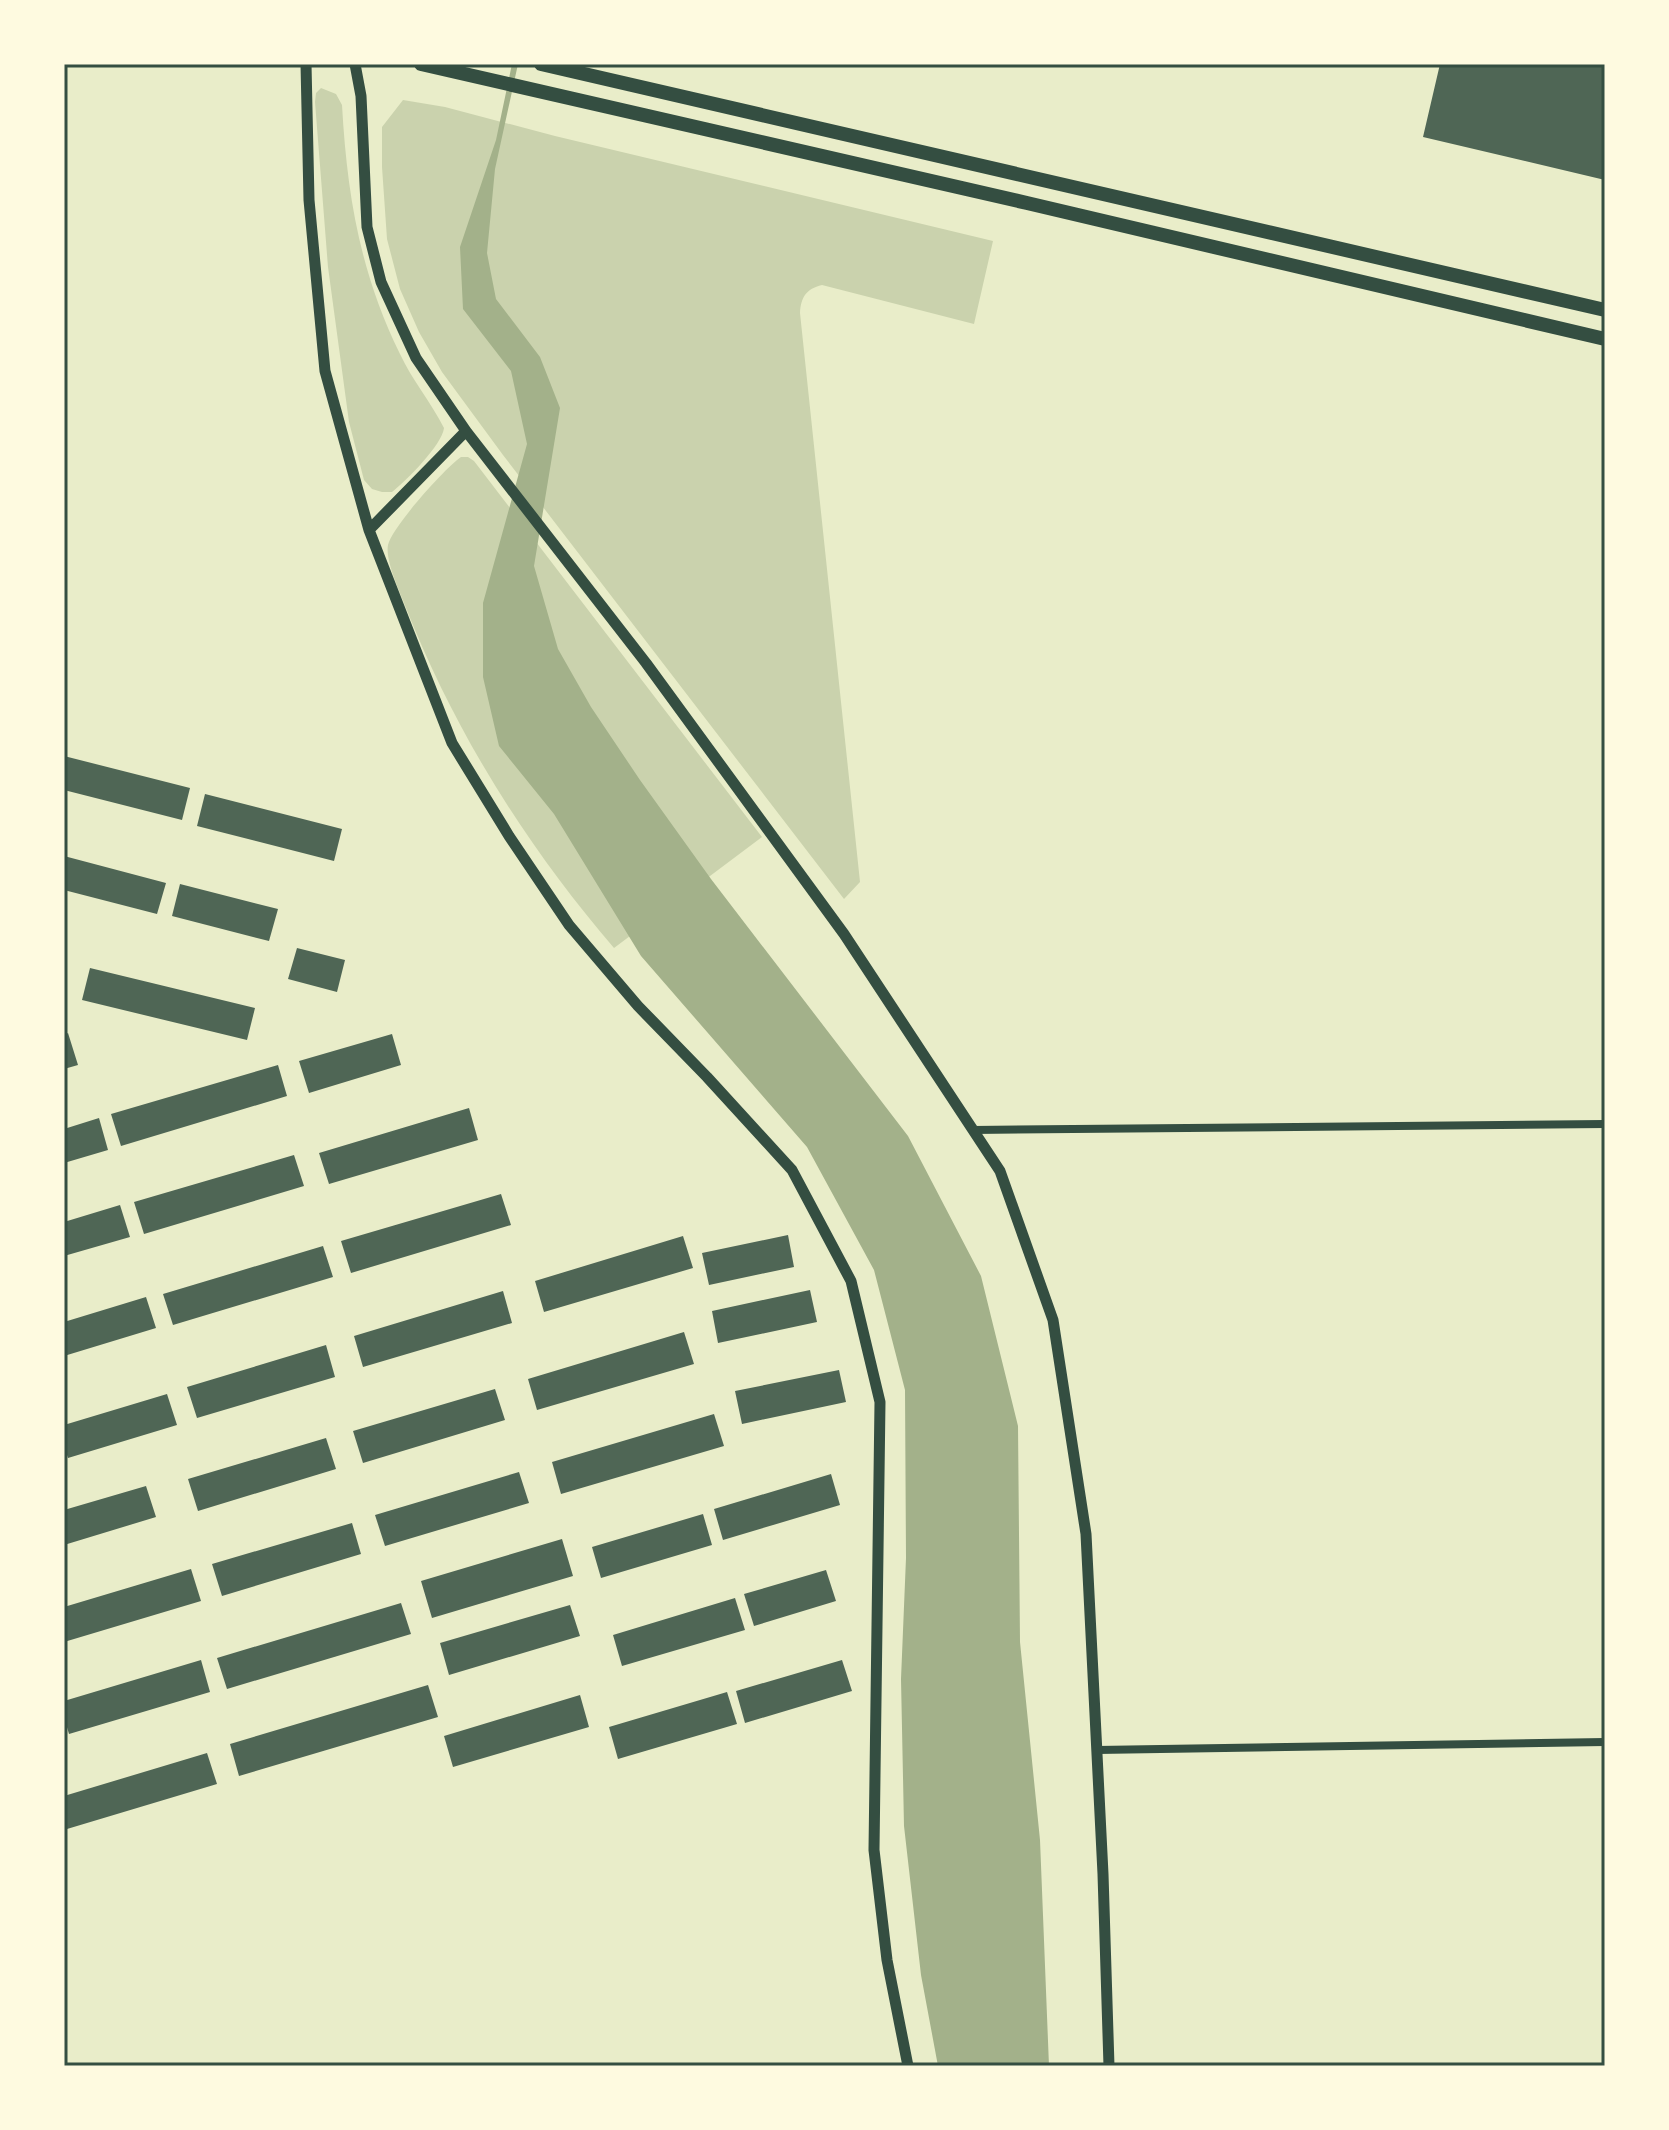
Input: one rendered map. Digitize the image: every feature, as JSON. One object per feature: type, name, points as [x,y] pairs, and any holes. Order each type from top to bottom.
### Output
[{"type":"main road","points":[[421,64],[1605,339]]},
{"type":"main road","points":[[541,64],[1605,310]]},
{"type":"street","points":[[306,64],[309,200],[325,371],[369,530],[452,743],[569,925],[638,1006],[792,1170],[851,1281],[880,1402],[874,1850],[887,1960],[908,2066]]},
{"type":"street","points":[[355,64],[361,96],[367,227],[381,282],[416,358],[466,431],[646,663],[826,910],[1000,1171],[1053,1320],[1086,1534],[1109,2066]]},
{"type":"street","points":[[369,530],[466,431]]},
{"type":"street","points":[[973,1130],[1605,1124]]},
{"type":"street","points":[[1097,1750],[1605,1742]]},
{"type":"shaded area","points":[[512,64],[518,64],[495,169],[487,253],[496,299],[540,357],[560,408],[534,566],[558,649],[591,707],[711,879],[908,1136],[981,1276],[1018,1426],[1020,1642],[1040,1840],[1049,2066],[938,2066],[921,1975],[904,1826],[901,1679],[906,1558],[905,1390],[874,1270],[807,1147],[641,956],[554,814],[499,746],[483,677],[483,603],[527,444],[511,371],[463,309],[460,247],[496,140]]},
{"type":"shaded area","points":[[321,88],[336,94],[342,105],[358,232],[386,324],[405,364],[444,428],[430,453],[392,492],[372,489],[364,480],[349,422],[328,267],[315,102],[316,93]]},
{"type":"shaded area","points":[[403,100],[445,107],[993,241],[974,324],[822,285],[808,291],[802,302],[800,313],[860,882],[844,899],[503,455],[442,372],[419,332],[400,289],[387,239],[382,167],[382,127]]},
{"type":"shaded area","points":[[461,457],[474,461],[762,837],[614,948],[523,829],[470,743],[425,654],[391,568],[388,545],[399,525],[420,498]]},
{"type":"building","points":[[1440,64],[1605,64],[1605,180],[1423,137]]},
{"type":"building","points":[[64,756],[190,788],[182,820],[64,790]]},
{"type":"building","points":[[205,794],[342,829],[334,861],[197,826]]},
{"type":"building","points":[[64,856],[166,883],[157,914],[64,890]]},
{"type":"building","points":[[180,884],[278,909],[269,941],[172,916]]},
{"type":"building","points":[[297,948],[345,960],[337,992],[288,979]]},
{"type":"building","points":[[90,968],[255,1008],[247,1040],[82,1000]]},
{"type":"building","points":[[68,1033],[78,1065],[64,1069],[64,1035]]},
{"type":"building","points":[[392,1034],[401,1065],[309,1093],[299,1061]]},
{"type":"building","points":[[278,1065],[287,1096],[121,1146],[111,1114]]},
{"type":"building","points":[[469,1108],[478,1140],[329,1184],[319,1153]]},
{"type":"building","points":[[99,1118],[108,1150],[64,1163],[64,1129]]},
{"type":"building","points":[[294,1155],[304,1186],[144,1234],[134,1202]]},
{"type":"building","points":[[501,1194],[511,1225],[351,1273],[341,1241]]},
{"type":"building","points":[[120,1205],[130,1237],[64,1256],[64,1222]]},
{"type":"building","points":[[788,1235],[794,1267],[709,1285],[702,1253]]},
{"type":"building","points":[[683,1236],[693,1268],[544,1312],[535,1281]]},
{"type":"building","points":[[323,1246],[333,1277],[173,1325],[163,1294]]},
{"type":"building","points":[[810,1290],[817,1322],[718,1343],[712,1311]]},
{"type":"building","points":[[503,1291],[512,1323],[363,1367],[354,1336]]},
{"type":"building","points":[[146,1297],[156,1328],[64,1356],[64,1322]]},
{"type":"building","points":[[684,1332],[694,1364],[537,1410],[528,1379]]},
{"type":"building","points":[[326,1345],[335,1377],[197,1418],[187,1387]]},
{"type":"building","points":[[839,1370],[846,1402],[742,1424],[735,1391]]},
{"type":"building","points":[[495,1389],[505,1420],[363,1463],[353,1431]]},
{"type":"building","points":[[167,1394],[177,1425],[68,1458],[64,1446],[64,1425]]},
{"type":"building","points":[[714,1414],[724,1446],[561,1494],[552,1462]]},
{"type":"building","points":[[326,1438],[336,1469],[198,1511],[188,1479]]},
{"type":"building","points":[[519,1472],[529,1503],[385,1546],[375,1515]]},
{"type":"building","points":[[831,1474],[840,1505],[723,1540],[714,1509]]},
{"type":"building","points":[[146,1486],[156,1517],[64,1545],[64,1510]]},
{"type":"building","points":[[703,1514],[712,1545],[601,1578],[592,1547]]},
{"type":"building","points":[[352,1523],[361,1554],[222,1596],[212,1564]]},
{"type":"building","points":[[562,1539],[573,1576],[432,1618],[421,1581]]},
{"type":"building","points":[[191,1569],[201,1601],[64,1642],[64,1607]]},
{"type":"building","points":[[826,1570],[836,1601],[754,1626],[744,1594]]},
{"type":"building","points":[[735,1598],[745,1630],[622,1666],[613,1635]]},
{"type":"building","points":[[401,1603],[411,1634],[227,1689],[217,1658]]},
{"type":"building","points":[[570,1605],[580,1636],[449,1675],[440,1643]]},
{"type":"building","points":[[201,1660],[210,1692],[69,1734],[64,1701]]},
{"type":"building","points":[[842,1660],[852,1691],[745,1723],[736,1691]]},
{"type":"building","points":[[428,1685],[438,1717],[239,1776],[230,1744]]},
{"type":"building","points":[[727,1692],[737,1724],[618,1759],[609,1727]]},
{"type":"building","points":[[580,1695],[589,1727],[453,1767],[444,1736]]},
{"type":"building","points":[[207,1753],[217,1784],[67,1829],[64,1796]]}]
